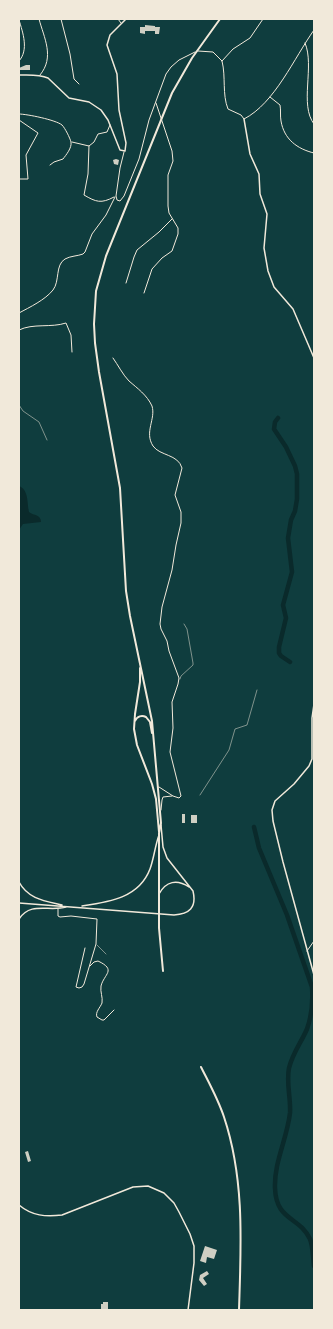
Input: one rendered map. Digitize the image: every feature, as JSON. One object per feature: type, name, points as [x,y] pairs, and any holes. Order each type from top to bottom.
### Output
[{"type":"highway","points":[[163,971],[158,905],[159,833],[161,823],[152,721],[126,591],[119,481],[95,343],[95,303],[99,278],[106,256],[172,93],[185,69],[220,19]]},
{"type":"highway","points":[[140,663],[140,682],[134,724],[137,745],[152,784],[156,799],[159,833]]},
{"type":"highway","points":[[134,724],[138,717],[144,716],[148,718],[154,744]]},
{"type":"highway","points":[[201,1067],[224,1116],[238,1176],[241,1212],[240,1310]]},
{"type":"street","points":[[39,19],[49,56],[39,75]]},
{"type":"street","points":[[61,19],[70,54],[74,79],[79,84]]},
{"type":"street","points":[[118,19],[121,23]]},
{"type":"street","points":[[19,313],[36,304],[55,286],[60,263],[65,259],[83,254],[85,252],[92,234],[106,215],[116,196],[124,152],[126,150],[126,143],[119,110],[117,74],[107,45],[110,35],[126,19]]},
{"type":"street","points":[[222,61],[233,49],[250,38],[263,19]]},
{"type":"street","points":[[19,20],[25,48],[23,57],[19,61]]},
{"type":"street","points":[[244,119],[255,112],[270,96],[290,69],[305,42],[314,30]]},
{"type":"street","points":[[305,42],[309,53],[308,114],[314,124]]},
{"type":"street","points":[[116,196],[118,200],[122,200],[131,180],[139,159],[149,120],[166,74],[179,60],[191,54],[204,51],[213,52],[222,61],[226,105],[228,109],[241,115],[244,119],[250,154],[259,174],[260,194],[267,214],[264,248],[268,271],[274,287],[293,309],[314,358]]},
{"type":"street","points":[[19,75],[39,75],[48,78],[69,98],[86,100],[97,106],[106,116],[118,147],[124,152]]},
{"type":"street","points":[[270,96],[280,105],[282,124],[289,140],[300,148],[314,153]]},
{"type":"street","points":[[144,293],[152,269],[162,258],[172,251],[178,231],[169,213],[168,206],[168,175],[173,158],[155,103]]},
{"type":"street","points":[[19,114],[28,114],[61,125],[65,130],[71,142],[70,148],[63,159],[50,165]]},
{"type":"street","points":[[19,120],[38,133],[26,155],[28,180],[19,179]]},
{"type":"street","points":[[110,124],[107,132],[98,134],[94,142],[89,146],[88,174],[84,195],[98,202],[103,202],[116,196]]},
{"type":"street","points":[[71,142],[89,146]]},
{"type":"street","points":[[126,283],[137,250],[159,232],[172,218]]},
{"type":"street","points":[[19,330],[66,323],[71,335],[72,352]]},
{"type":"street","points":[[113,358],[128,380],[149,401],[153,412],[149,433],[153,446],[160,452],[171,456],[182,468],[175,495],[182,523],[161,612],[160,624],[179,680],[172,702],[173,728],[170,748],[180,797],[163,797],[160,811]]},
{"type":"street","points":[[314,704],[312,718],[312,759],[309,766],[294,784],[275,802],[272,810],[283,862],[314,975]]},
{"type":"street","points":[[158,786],[173,796]]},
{"type":"street","points":[[20,903],[181,914],[191,909],[194,904],[194,897],[191,888],[167,858],[163,847],[161,823]]},
{"type":"street","points":[[79,907],[106,903],[116,900],[133,891],[148,874],[159,833]]},
{"type":"street","points":[[19,882],[23,889],[34,898],[41,901],[68,906]]},
{"type":"street","points":[[159,896],[166,885],[172,882],[184,884],[191,888]]},
{"type":"street","points":[[19,919],[23,913],[30,909],[58,908],[68,906]]},
{"type":"street","points":[[58,908],[58,916],[60,918],[71,916],[97,919],[96,944],[83,986],[81,988],[77,988],[77,979],[85,948]]},
{"type":"street","points":[[307,952],[314,941]]},
{"type":"street","points":[[89,966],[96,961],[107,967],[107,975],[101,987],[102,1002],[96,1016],[104,1020],[114,1010]]},
{"type":"street","points":[[19,1205],[26,1211],[37,1215],[55,1216],[134,1187],[148,1186],[164,1193],[174,1203],[190,1234],[194,1246],[194,1263],[188,1310]]},
{"type":"lane","points":[[19,405],[23,411],[39,422],[47,440]]},
{"type":"lane","points":[[179,680],[180,676],[193,663],[187,629],[184,624]]},
{"type":"lane","points":[[200,795],[229,750],[236,729],[247,725],[257,690]]},
{"type":"lane","points":[[96,944],[106,954]]},
{"type":"water","points":[[19,486],[26,494],[29,512],[39,516],[41,522],[23,524],[19,530]]},
{"type":"building","points":[[145,25],[160,27],[159,34],[155,34],[155,31],[145,31],[145,34],[140,33],[140,27],[145,27]]},
{"type":"building","points":[[30,65],[30,70],[19,70],[19,68]]},
{"type":"building","points":[[113,160],[119,160],[118,165],[114,164]]},
{"type":"building","points":[[182,814],[185,814],[185,823],[182,823]]},
{"type":"building","points":[[191,815],[197,815],[197,823],[191,823]]},
{"type":"building","points":[[28,1151],[31,1161],[28,1162],[25,1152]]},
{"type":"building","points":[[205,1246],[217,1250],[214,1259],[207,1257],[206,1263],[200,1261]]},
{"type":"building","points":[[207,1271],[209,1274],[203,1278],[207,1284],[204,1286],[199,1280],[200,1275]]},
{"type":"building","points":[[103,1302],[108,1302],[108,1310],[101,1310],[101,1304],[103,1304]]},
{"type":"waterway","points":[[278,418],[275,422],[274,429],[286,447],[297,474],[297,499],[288,538],[292,572],[283,605],[286,618],[279,647],[279,653],[281,656],[290,662]]},
{"type":"waterway","points":[[254,827],[259,848],[287,915],[312,987],[312,1008],[309,1024],[289,1068],[288,1079],[290,1113],[276,1169],[275,1188],[276,1199],[279,1207],[300,1226],[310,1239],[314,1266]]}]
